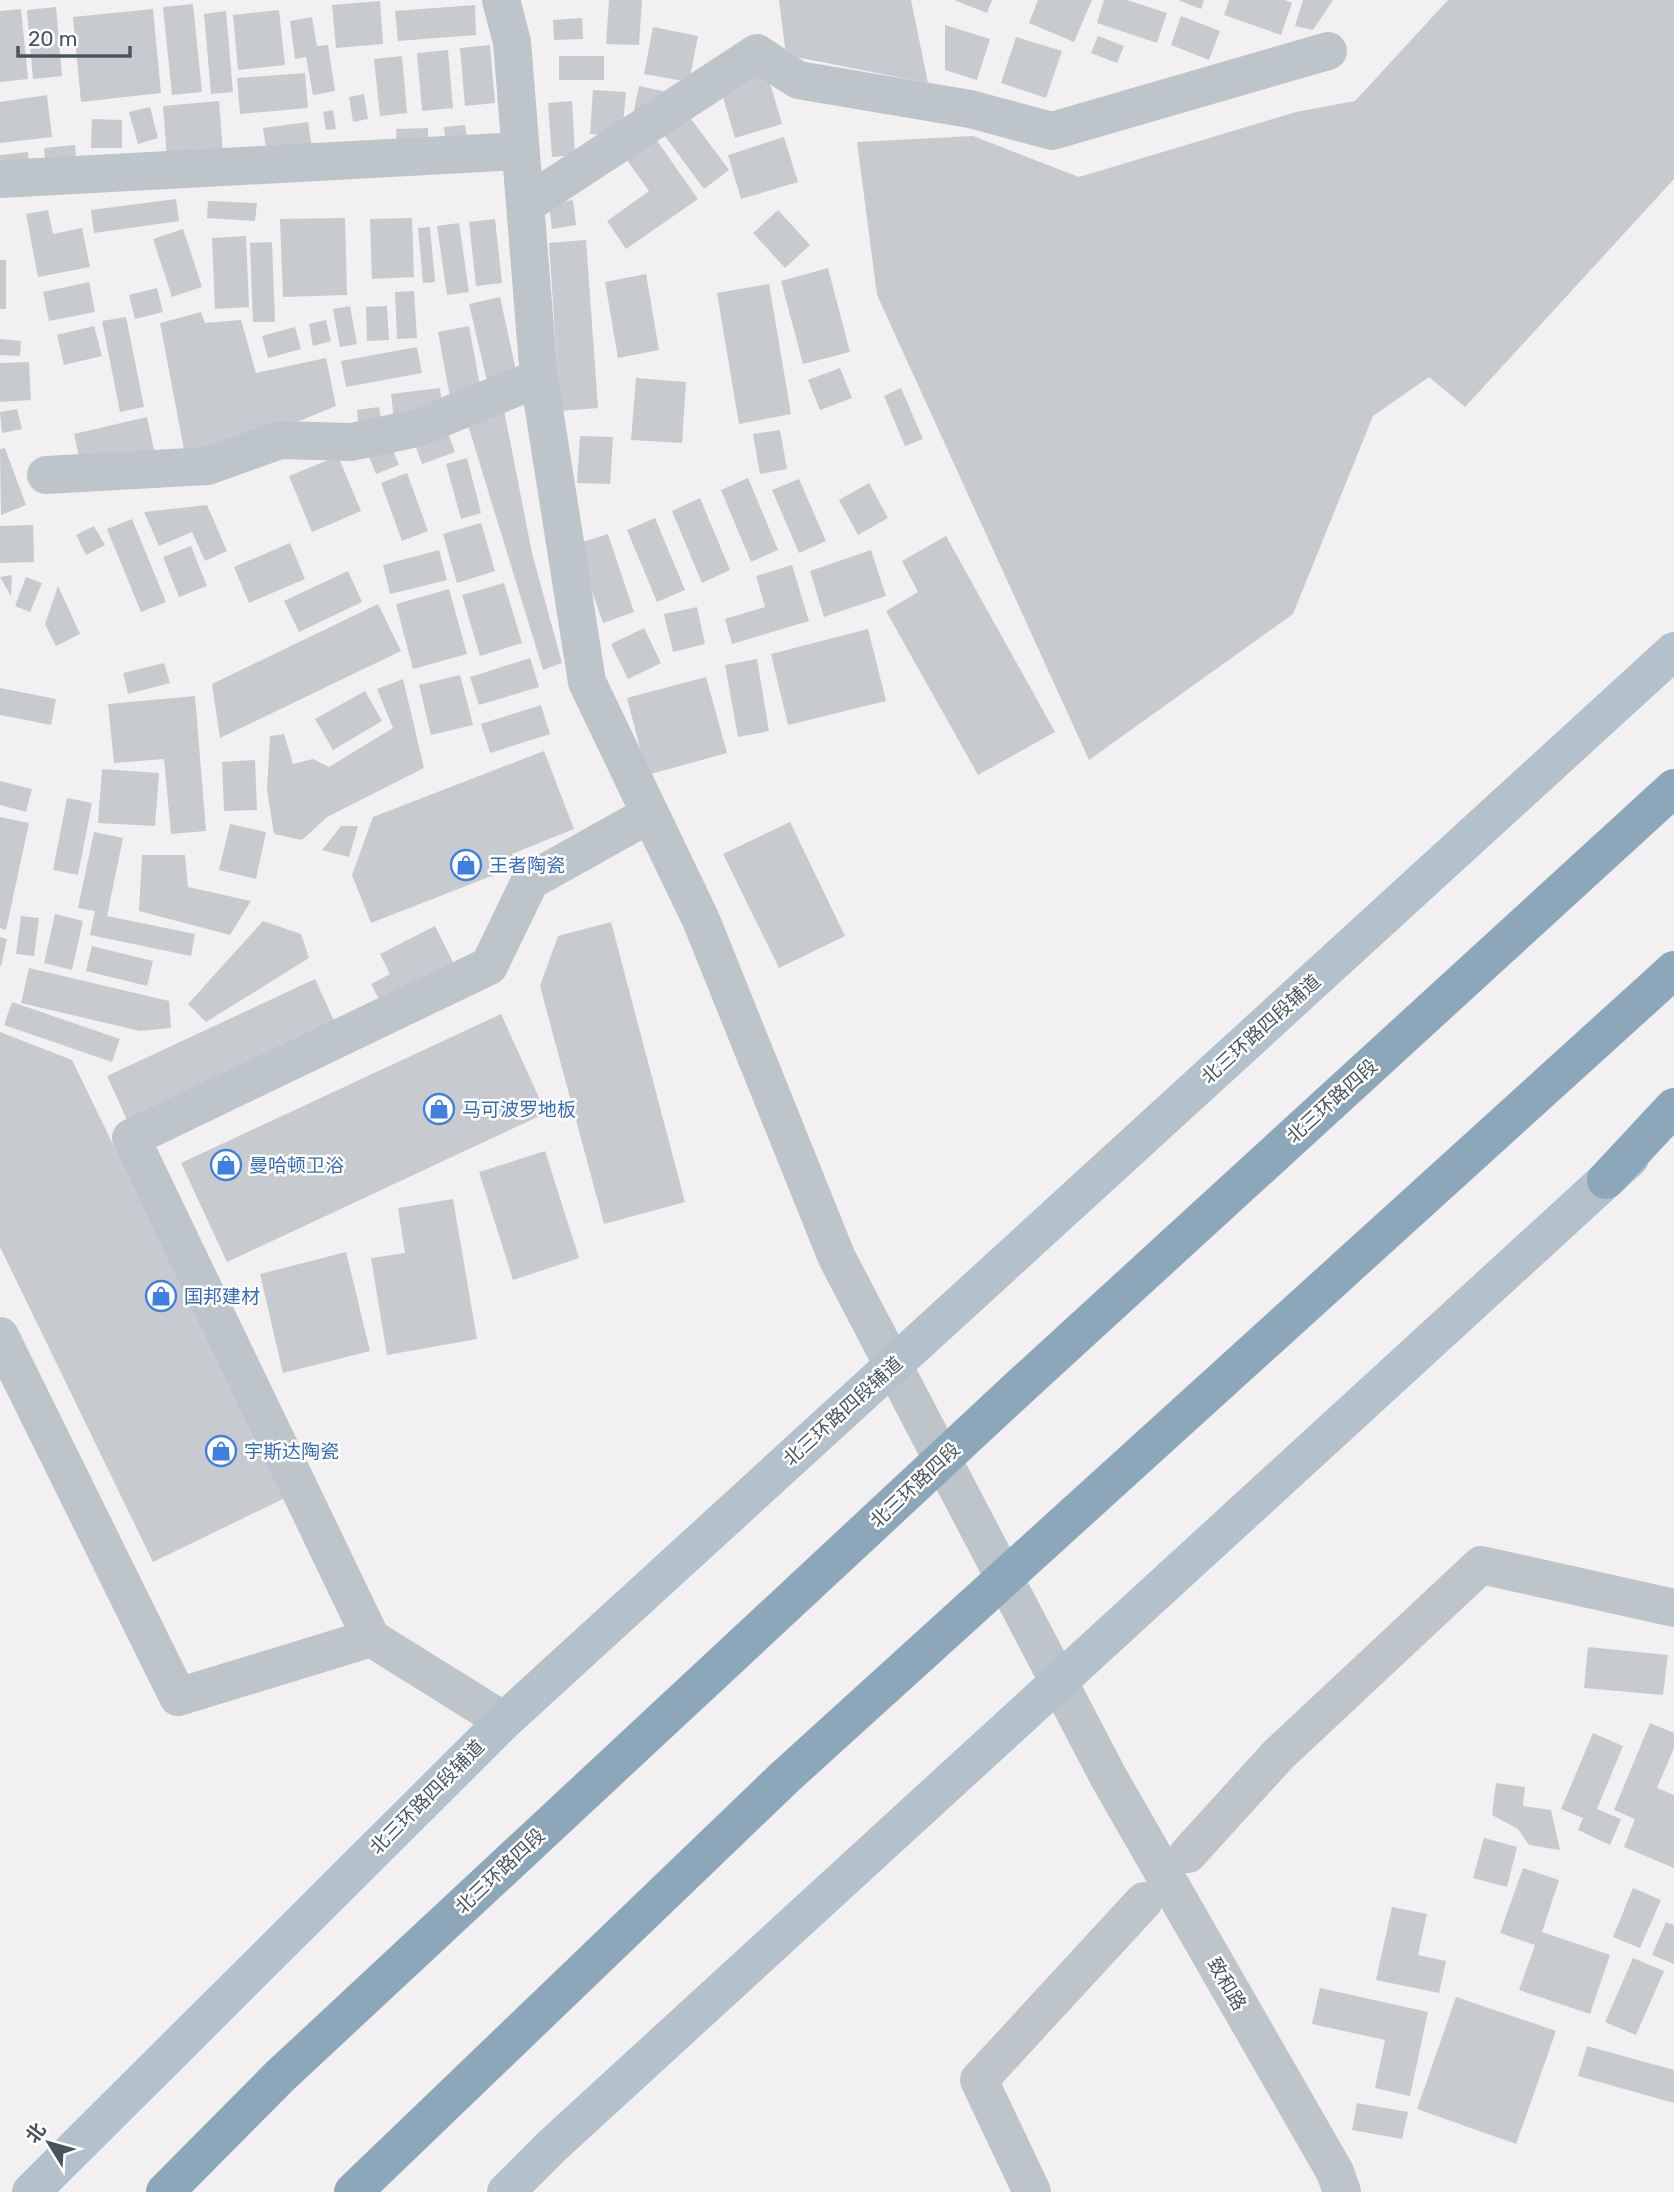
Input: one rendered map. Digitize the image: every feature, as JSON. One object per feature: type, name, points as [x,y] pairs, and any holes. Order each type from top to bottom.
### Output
[{"type":"highway","name":"北三环路四段","points":[[165,2192],[279,2077],[1033,1375],[1674,788]]},
{"type":"highway","points":[[353,2192],[785,1777],[1674,970]]},
{"type":"highway","points":[[1606,1180],[1674,1107]]},
{"type":"main road","name":"北三环路四段辅道","points":[[31,2192],[504,1721],[1674,651]]},
{"type":"main road","points":[[506,2192],[552,2146],[1674,1118]]},
{"type":"street","name":"致和路","points":[[501,0],[512,42],[539,378],[587,682],[701,920],[837,1258],[1109,1778],[1335,2172],[1342,2192]]},
{"type":"street","points":[[525,205],[757,54],[798,80],[970,109],[1052,131],[1328,51]]},
{"type":"street","points":[[0,179],[521,151]]},
{"type":"street","points":[[46,475],[207,466],[280,440],[351,442],[417,428],[539,378]]},
{"type":"street","points":[[504,1721],[371,1637],[131,1138],[489,967],[530,881],[650,814]]},
{"type":"street","points":[[0,1336],[178,1697],[371,1637]]},
{"type":"street","points":[[1188,1854],[1278,1755],[1481,1565],[1674,1608]]},
{"type":"street","points":[[1032,2192],[979,2080],[1144,1901]]},
{"type":"building","points":[[609,0],[642,0],[639,45],[606,44]]},
{"type":"building","points":[[779,0],[911,0],[928,83],[786,55]]},
{"type":"building","points":[[954,0],[992,0],[987,13]]},
{"type":"building","points":[[1038,0],[1092,0],[1074,42],[1029,23]]},
{"type":"building","points":[[1104,0],[1127,0],[1167,13],[1157,43],[1097,23]]},
{"type":"building","points":[[1178,0],[1204,0],[1201,9]]},
{"type":"building","points":[[1229,0],[1285,0],[1292,3],[1281,35],[1224,15]]},
{"type":"building","points":[[1303,0],[1333,0],[1313,30],[1295,26]]},
{"type":"building","points":[[1448,0],[1674,0],[1674,179],[1465,407],[1429,377],[1373,416],[1293,614],[1089,760],[877,295],[857,142],[973,136],[1079,177],[1296,112],[1355,101]]},
{"type":"building","points":[[380,1],[383,44],[336,48],[332,5]]},
{"type":"building","points":[[193,4],[202,92],[172,95],[163,7]]},
{"type":"building","points":[[475,5],[476,35],[398,41],[395,11]]},
{"type":"building","points":[[56,7],[62,76],[33,79],[27,10]]},
{"type":"building","points":[[21,9],[28,79],[0,82],[0,11]]},
{"type":"building","points":[[153,9],[161,93],[81,102],[73,17]]},
{"type":"building","points":[[279,10],[285,65],[238,70],[233,15]]},
{"type":"building","points":[[226,11],[233,92],[211,94],[204,14]]},
{"type":"building","points":[[1181,16],[1220,31],[1209,60],[1171,45]]},
{"type":"building","points":[[312,17],[317,46],[328,45],[335,91],[313,95],[306,57],[295,59],[290,21]]},
{"type":"building","points":[[582,18],[583,39],[554,40],[553,20]]},
{"type":"building","points":[[945,25],[990,39],[977,80],[945,70]]},
{"type":"building","points":[[653,27],[698,36],[689,82],[644,74]]},
{"type":"building","points":[[1098,36],[1124,46],[1117,63],[1091,53]]},
{"type":"building","points":[[1016,37],[1062,51],[1046,98],[1001,83]]},
{"type":"building","points":[[490,45],[495,103],[465,106],[460,48]]},
{"type":"building","points":[[448,50],[453,108],[422,111],[417,53]]},
{"type":"building","points":[[402,56],[407,113],[380,116],[374,59]]},
{"type":"building","points":[[559,56],[604,56],[604,80],[559,80]]},
{"type":"building","points":[[765,66],[782,124],[735,138],[723,97]]},
{"type":"building","points":[[305,73],[308,108],[240,114],[237,78]]},
{"type":"building","points":[[639,86],[663,91],[659,114],[634,110]]},
{"type":"building","points":[[593,90],[626,92],[622,136],[590,134]]},
{"type":"building","points":[[364,94],[368,119],[353,122],[349,97]]},
{"type":"building","points":[[47,95],[52,137],[0,143],[0,102]]},
{"type":"building","points":[[219,101],[223,153],[167,158],[163,106]]},
{"type":"building","points":[[572,101],[575,155],[552,157],[548,103]]},
{"type":"building","points":[[150,107],[158,138],[138,144],[129,112]]},
{"type":"building","points":[[333,110],[336,129],[326,130],[323,112]]},
{"type":"building","points":[[686,112],[729,170],[704,189],[661,131]]},
{"type":"building","points":[[92,119],[122,120],[122,148],[91,148]]},
{"type":"building","points":[[308,122],[312,148],[267,154],[263,128]]},
{"type":"building","points":[[465,125],[468,146],[446,148],[444,127]]},
{"type":"building","points":[[428,128],[428,146],[397,147],[396,129]]},
{"type":"building","points":[[653,135],[698,199],[626,249],[607,221],[649,191],[624,156]]},
{"type":"building","points":[[784,137],[798,182],[741,199],[728,155]]},
{"type":"building","points":[[75,145],[77,168],[46,171],[44,148]]},
{"type":"building","points":[[28,152],[30,171],[0,175],[0,155]]},
{"type":"building","points":[[176,199],[179,221],[94,233],[91,210]]},
{"type":"building","points":[[573,200],[576,225],[552,229],[549,204]]},
{"type":"building","points":[[208,201],[257,203],[255,221],[207,218]]},
{"type":"building","points":[[48,210],[53,234],[82,228],[90,267],[38,277],[26,214]]},
{"type":"building","points":[[778,210],[810,245],[785,268],[753,233]]},
{"type":"building","points":[[345,218],[347,295],[283,297],[280,219]]},
{"type":"building","points":[[412,218],[414,277],[372,279],[370,219]]},
{"type":"building","points":[[495,219],[502,283],[476,286],[469,222]]},
{"type":"building","points":[[459,223],[469,292],[447,295],[437,226]]},
{"type":"building","points":[[430,227],[435,282],[423,283],[418,228]]},
{"type":"building","points":[[183,229],[202,287],[172,297],[153,239]]},
{"type":"building","points":[[246,236],[249,307],[215,309],[212,238]]},
{"type":"building","points":[[586,240],[598,408],[560,411],[549,243]]},
{"type":"building","points":[[272,242],[275,322],[253,322],[250,243]]},
{"type":"building","points":[[0,260],[6,260],[6,309],[0,309]]},
{"type":"building","points":[[828,268],[850,352],[803,364],[781,281]]},
{"type":"building","points":[[646,274],[659,350],[618,358],[605,282]]},
{"type":"building","points":[[89,282],[95,312],[49,321],[43,292]]},
{"type":"building","points":[[769,284],[791,414],[739,424],[717,293]]},
{"type":"building","points":[[157,288],[163,312],[135,319],[129,295]]},
{"type":"building","points":[[414,291],[417,338],[397,339],[395,292]]},
{"type":"building","points":[[500,297],[517,375],[487,381],[469,304]]},
{"type":"building","points":[[350,306],[357,344],[340,347],[333,309]]},
{"type":"building","points":[[387,306],[389,340],[367,341],[366,307]]},
{"type":"building","points":[[201,312],[205,323],[241,320],[256,373],[326,358],[336,406],[248,442],[186,460],[160,323]]},
{"type":"building","points":[[126,317],[144,407],[120,412],[102,321]]},
{"type":"building","points":[[326,320],[331,341],[313,346],[309,324]]},
{"type":"building","points":[[94,326],[102,356],[64,365],[57,335]]},
{"type":"building","points":[[469,326],[481,391],[450,397],[438,332]]},
{"type":"building","points":[[295,327],[301,349],[268,358],[262,336]]},
{"type":"building","points":[[0,339],[21,341],[20,356],[0,355]]},
{"type":"building","points":[[417,347],[422,373],[346,387],[341,361]]},
{"type":"building","points":[[29,362],[31,400],[0,402],[0,363]]},
{"type":"building","points":[[840,368],[852,398],[820,410],[808,380]]},
{"type":"building","points":[[636,378],[686,382],[682,443],[631,440]]},
{"type":"building","points":[[440,388],[443,413],[394,420],[391,394]]},
{"type":"building","points":[[901,388],[923,439],[905,446],[884,396]]},
{"type":"building","points":[[379,407],[383,431],[359,434],[357,410]]},
{"type":"building","points":[[17,409],[22,429],[2,433],[0,412]]},
{"type":"building","points":[[504,410],[532,553],[562,663],[543,670],[467,422]]},
{"type":"building","points":[[147,417],[155,454],[82,471],[74,434]]},
{"type":"building","points":[[447,430],[455,452],[422,464],[414,442]]},
{"type":"building","points":[[780,430],[787,469],[760,474],[753,434]]},
{"type":"building","points":[[580,436],[613,437],[610,484],[577,483]]},
{"type":"building","points":[[389,441],[399,465],[376,474],[366,450]]},
{"type":"building","points":[[5,448],[26,505],[1,515],[0,449]]},
{"type":"building","points":[[338,456],[361,511],[312,532],[289,476]]},
{"type":"building","points":[[467,458],[481,513],[461,519],[446,464]]},
{"type":"building","points":[[407,473],[428,531],[402,541],[381,483]]},
{"type":"building","points":[[748,478],[778,550],[751,562],[721,490]]},
{"type":"building","points":[[799,479],[826,541],[799,553],[772,490]]},
{"type":"building","points":[[869,483],[888,518],[858,535],[839,500]]},
{"type":"building","points":[[700,498],[730,570],[702,583],[672,511]]},
{"type":"building","points":[[207,505],[227,551],[205,561],[192,532],[159,546],[144,512]]},
{"type":"building","points":[[655,518],[685,590],[657,602],[627,530]]},
{"type":"building","points":[[132,519],[166,602],[141,612],[107,529]]},
{"type":"building","points":[[481,523],[495,571],[457,583],[443,534]]},
{"type":"building","points":[[33,525],[34,562],[0,563],[0,526]]},
{"type":"building","points":[[94,526],[105,545],[86,555],[76,535]]},
{"type":"building","points":[[608,534],[634,612],[603,623],[576,544]]},
{"type":"building","points":[[946,536],[1055,732],[978,775],[886,611],[918,592],[902,561]]},
{"type":"building","points":[[290,543],[305,579],[249,603],[234,567]]},
{"type":"building","points":[[191,546],[207,586],[179,597],[163,557]]},
{"type":"building","points":[[439,550],[447,580],[390,594],[383,565]]},
{"type":"building","points":[[871,550],[886,596],[824,617],[810,571]]},
{"type":"building","points":[[792,565],[809,621],[732,644],[725,619],[765,607],[756,576]]},
{"type":"building","points":[[348,571],[362,602],[299,632],[284,601]]},
{"type":"building","points":[[12,575],[11,596],[0,577]]},
{"type":"building","points":[[26,577],[42,583],[30,612],[15,606]]},
{"type":"building","points":[[504,583],[522,643],[480,656],[462,595]]},
{"type":"building","points":[[58,586],[80,634],[56,646],[45,624]]},
{"type":"building","points":[[449,589],[467,654],[413,669],[396,604]]},
{"type":"building","points":[[378,604],[401,651],[220,738],[212,684]]},
{"type":"building","points":[[697,607],[705,644],[673,652],[664,614]]},
{"type":"building","points":[[644,628],[661,663],[628,679],[611,644]]},
{"type":"building","points":[[868,629],[886,701],[788,725],[771,654]]},
{"type":"building","points":[[530,658],[539,687],[479,705],[470,677]]},
{"type":"building","points":[[757,659],[769,731],[738,737],[725,665]]},
{"type":"building","points":[[164,663],[170,683],[128,694],[123,673]]},
{"type":"building","points":[[460,675],[473,725],[431,735],[419,685]]},
{"type":"building","points":[[706,677],[727,753],[647,775],[627,698]]},
{"type":"building","points":[[403,679],[424,768],[327,817],[302,840],[274,834],[267,790],[270,736],[284,734],[293,764],[313,759],[329,767],[393,728],[377,689]]},
{"type":"building","points":[[0,688],[56,699],[51,725],[0,715]]},
{"type":"building","points":[[365,691],[382,721],[333,750],[315,719]]},
{"type":"building","points":[[195,696],[206,831],[171,834],[164,759],[114,763],[108,704]]},
{"type":"building","points":[[541,705],[550,734],[490,753],[481,724]]},
{"type":"building","points":[[544,751],[574,829],[512,854],[517,866],[371,923],[352,875],[373,817]]},
{"type":"building","points":[[255,760],[257,810],[224,811],[222,762]]},
{"type":"building","points":[[102,769],[159,773],[155,826],[98,823]]},
{"type":"building","points":[[0,781],[32,789],[26,812],[0,805]]},
{"type":"building","points":[[67,798],[92,803],[78,875],[53,870]]},
{"type":"building","points":[[0,817],[29,823],[6,930],[0,928]]},
{"type":"building","points":[[790,822],[845,936],[779,968],[723,854]]},
{"type":"building","points":[[230,824],[266,832],[256,879],[219,870]]},
{"type":"building","points":[[341,826],[358,826],[349,857],[322,850]]},
{"type":"building","points":[[94,832],[123,838],[107,916],[195,934],[191,956],[90,935],[95,911],[78,908]]},
{"type":"building","points":[[142,855],[185,855],[188,887],[251,901],[230,935],[139,911]]},
{"type":"building","points":[[55,914],[83,921],[72,970],[44,963]]},
{"type":"building","points":[[21,916],[39,918],[34,956],[16,954]]},
{"type":"building","points":[[263,921],[301,934],[309,958],[206,1022],[188,1004]]},
{"type":"building","points":[[611,922],[685,1202],[604,1224],[540,986],[558,936]]},
{"type":"building","points":[[435,926],[455,966],[381,1003],[371,984],[390,974],[380,954]]},
{"type":"building","points":[[0,937],[7,939],[1,966],[0,966]]},
{"type":"building","points":[[92,946],[153,961],[147,986],[86,971]]},
{"type":"building","points":[[29,968],[169,1001],[171,1028],[140,1031],[21,1003]]},
{"type":"building","points":[[315,979],[336,1025],[128,1122],[107,1076]]},
{"type":"building","points":[[12,1002],[120,1039],[112,1062],[4,1025]]},
{"type":"building","points":[[501,1014],[546,1113],[227,1262],[181,1163]]},
{"type":"building","points":[[0,1032],[72,1060],[285,1498],[153,1562],[0,1247]]},
{"type":"building","points":[[545,1151],[579,1258],[513,1280],[479,1172]]},
{"type":"building","points":[[453,1199],[477,1339],[387,1355],[371,1258],[405,1253],[398,1208]]},
{"type":"building","points":[[346,1252],[370,1351],[283,1373],[260,1274]]},
{"type":"building","points":[[1588,1647],[1668,1655],[1663,1695],[1584,1688]]},
{"type":"building","points":[[1650,1723],[1674,1733],[1674,1748],[1657,1788],[1674,1795],[1674,1868],[1624,1847],[1635,1819],[1614,1810]]},
{"type":"building","points":[[1593,1733],[1623,1746],[1597,1809],[1621,1819],[1610,1845],[1578,1830],[1583,1818],[1561,1809]]},
{"type":"building","points":[[1496,1783],[1525,1787],[1523,1806],[1551,1810],[1560,1850],[1529,1845],[1518,1829],[1492,1815]]},
{"type":"building","points":[[1484,1838],[1517,1847],[1507,1887],[1473,1878]]},
{"type":"building","points":[[1523,1868],[1559,1880],[1542,1932],[1610,1955],[1590,2014],[1519,1990],[1535,1945],[1500,1933]]},
{"type":"building","points":[[1633,1888],[1661,1900],[1640,1948],[1613,1937]]},
{"type":"building","points":[[1392,1907],[1427,1914],[1418,1955],[1446,1961],[1439,1993],[1376,1980]]},
{"type":"building","points":[[1666,1922],[1674,1925],[1674,1964],[1652,1955]]},
{"type":"building","points":[[1633,1958],[1664,1971],[1636,2035],[1605,2022]]},
{"type":"building","points":[[1320,1988],[1428,2012],[1410,2096],[1375,2088],[1385,2040],[1312,2024]]},
{"type":"building","points":[[1456,1997],[1556,2031],[1516,2144],[1417,2109]]},
{"type":"building","points":[[1587,2046],[1674,2070],[1674,2103],[1578,2076]]},
{"type":"building","points":[[1357,2103],[1408,2112],[1402,2139],[1352,2130]]},
{"type":"place","name":"王者陶瓷","points":[[466,865]]},
{"type":"place","name":"马可波罗地板","points":[[439,1109]]},
{"type":"place","name":"曼哈顿卫浴","points":[[226,1165]]},
{"type":"place","name":"国邦建材","points":[[161,1296]]},
{"type":"place","name":"宇斯达陶瓷","points":[[221,1451]]}]
